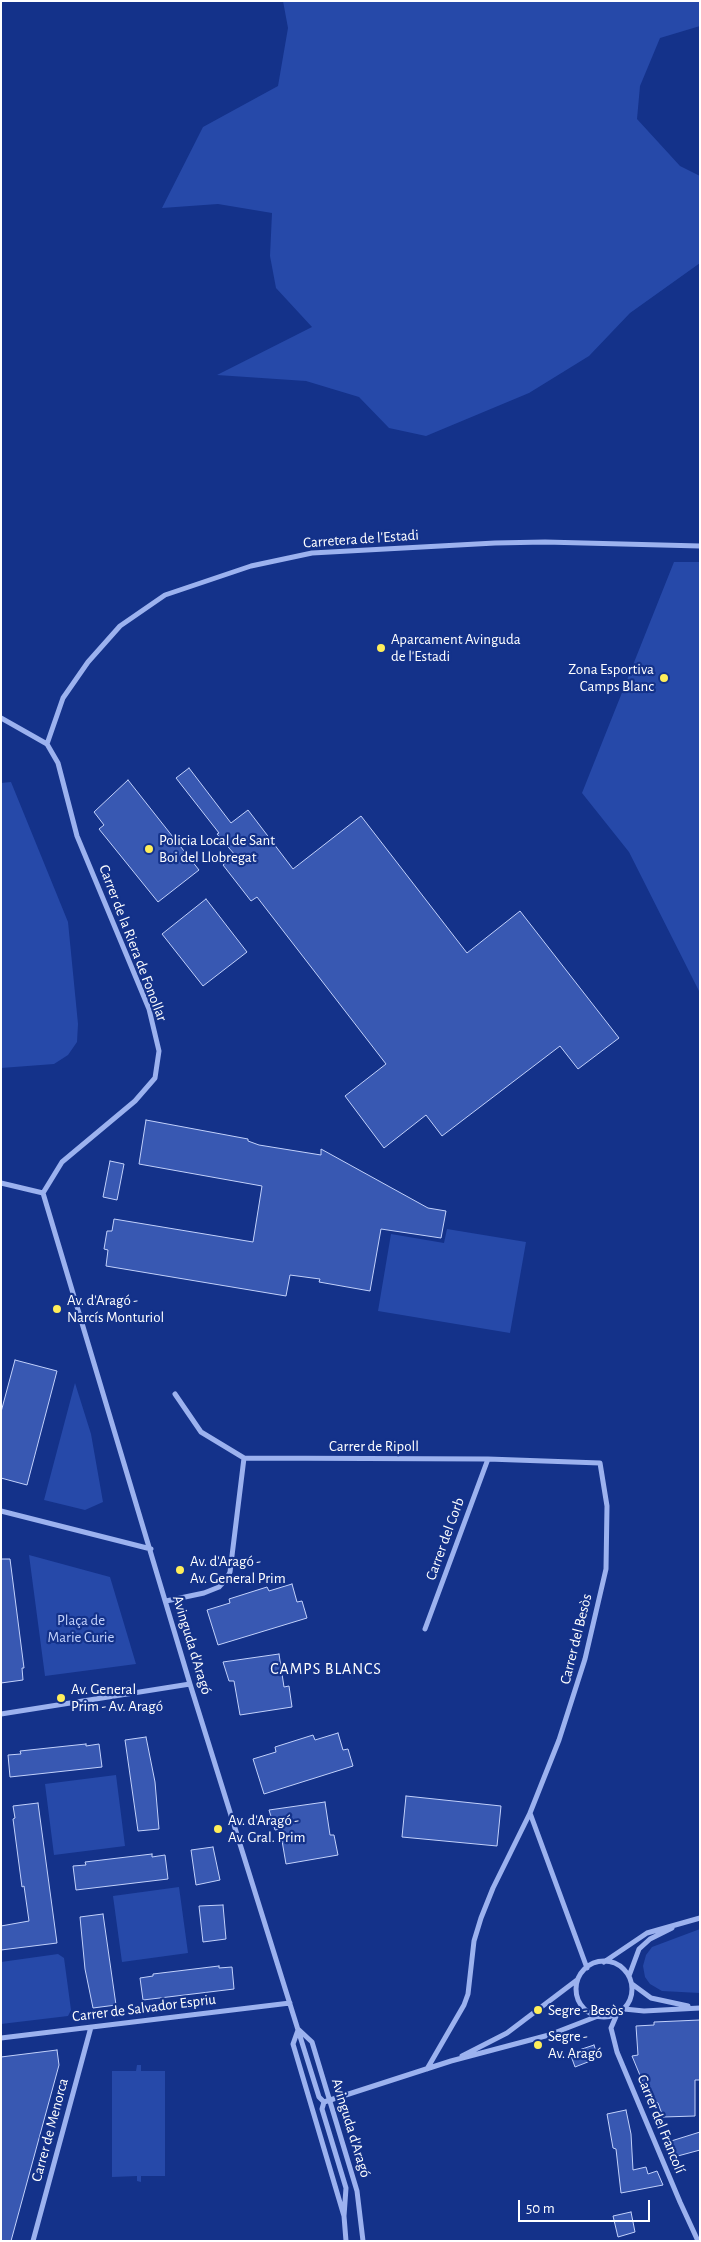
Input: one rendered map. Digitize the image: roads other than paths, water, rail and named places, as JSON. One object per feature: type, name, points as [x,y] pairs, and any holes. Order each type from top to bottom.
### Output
[{"type":"street","name":"Carretera de l'Estadi","points":[[47,744],[63,698],[88,662],[120,626],[164,596],[252,566],[312,553],[495,543],[545,542],[700,546]]},
{"type":"street","points":[[1,718],[47,744]]},
{"type":"street","name":"Carrer de la Riera de Fonollar","points":[[43,1193],[62,1162],[135,1100],[155,1078],[159,1051],[149,1009],[77,836],[58,763],[47,744]]},
{"type":"street","points":[[1,1183],[43,1193]]},
{"type":"street","name":"Avinguda d'Aragó","points":[[43,1193],[190,1684],[319,2097],[327,2101]]},
{"type":"street","points":[[166,1601],[204,1593],[219,1587],[227,1578],[230,1572],[244,1458],[201,1432],[176,1394]]},
{"type":"street","name":"Carrer de Ripoll","points":[[244,1458],[488,1459],[600,1464]]},
{"type":"street","name":"Carrer del Corb","points":[[425,1628],[488,1459]]},
{"type":"street","name":"Carrer del Besòs","points":[[427,2069],[464,2005],[468,1994],[474,1941],[481,1918],[493,1888],[530,1812],[568,1716],[585,1659],[606,1569],[607,1506],[600,1464]]},
{"type":"street","points":[[1,1511],[151,1549]]},
{"type":"street","points":[[1,1714],[190,1684]]},
{"type":"street","points":[[530,1812],[586,1968]]},
{"type":"street","points":[[604,1962],[647,1933],[700,1918]]},
{"type":"street","points":[[629,1976],[635,1957],[645,1943],[677,1925]]},
{"type":"street","points":[[451,2061],[507,2033],[578,1980],[586,1968],[598,1962],[616,1964],[629,1976],[632,1984],[632,1993],[624,2009],[617,2014],[608,2017],[598,2016],[589,2013],[582,2007],[576,1989],[578,1980]]},
{"type":"street","points":[[632,1984],[651,1998],[661,2002],[700,2008]]},
{"type":"street","name":"Carrer de Salvador Espriu","points":[[1,2038],[290,2003]]},
{"type":"street","points":[[624,2009],[644,2011],[700,2008]]},
{"type":"street","name":"Carrer del Francolí","points":[[617,2014],[611,2028],[617,2052],[698,2241]]},
{"type":"street","points":[[327,2101],[451,2061],[549,2035],[598,2016]]},
{"type":"street","name":"Carrer de Menorca","points":[[33,2241],[91,2026]]},
{"type":"street","name":"Avinguda d'Aragó","points":[[298,2029],[312,2042],[327,2101],[357,2191],[363,2241]]},
{"type":"street","name":"Avinguda d'Aragó","points":[[298,2029],[293,2044],[344,2216]]},
{"type":"street","name":"Avinguda d'Aragó","points":[[327,2101],[322,2109],[346,2188],[344,2216],[346,2241]]},
{"type":"place","name":"Aparcament Avinguda de l'Estadi","points":[[381,648]]},
{"type":"place","name":"Zona Esportiva Camps Blanc","points":[[664,678]]},
{"type":"place","name":"Policia Local de Sant Boi del Llobregat","points":[[149,849]]},
{"type":"place","name":"Av. d'Aragó - Narcís Monturiol","points":[[57,1309]]},
{"type":"place","name":"Av. d'Aragó - Av. General Prim","points":[[180,1570]]},
{"type":"place","name":"Av. General Prim - Av. Aragó","points":[[61,1698]]},
{"type":"place","name":"Av. d'Aragó - Av. Gral. Prim","points":[[218,1829]]},
{"type":"place","name":"Segre - Besòs","points":[[538,2010]]},
{"type":"place","name":"Segre - Av. Aragó","points":[[538,2045]]},
{"type":"district","name":"CAMPS BLANCS","points":[[326,1669]]},
{"type":"park label","name":"Plaça de Marie Curie","points":[[81,1628]]}]
